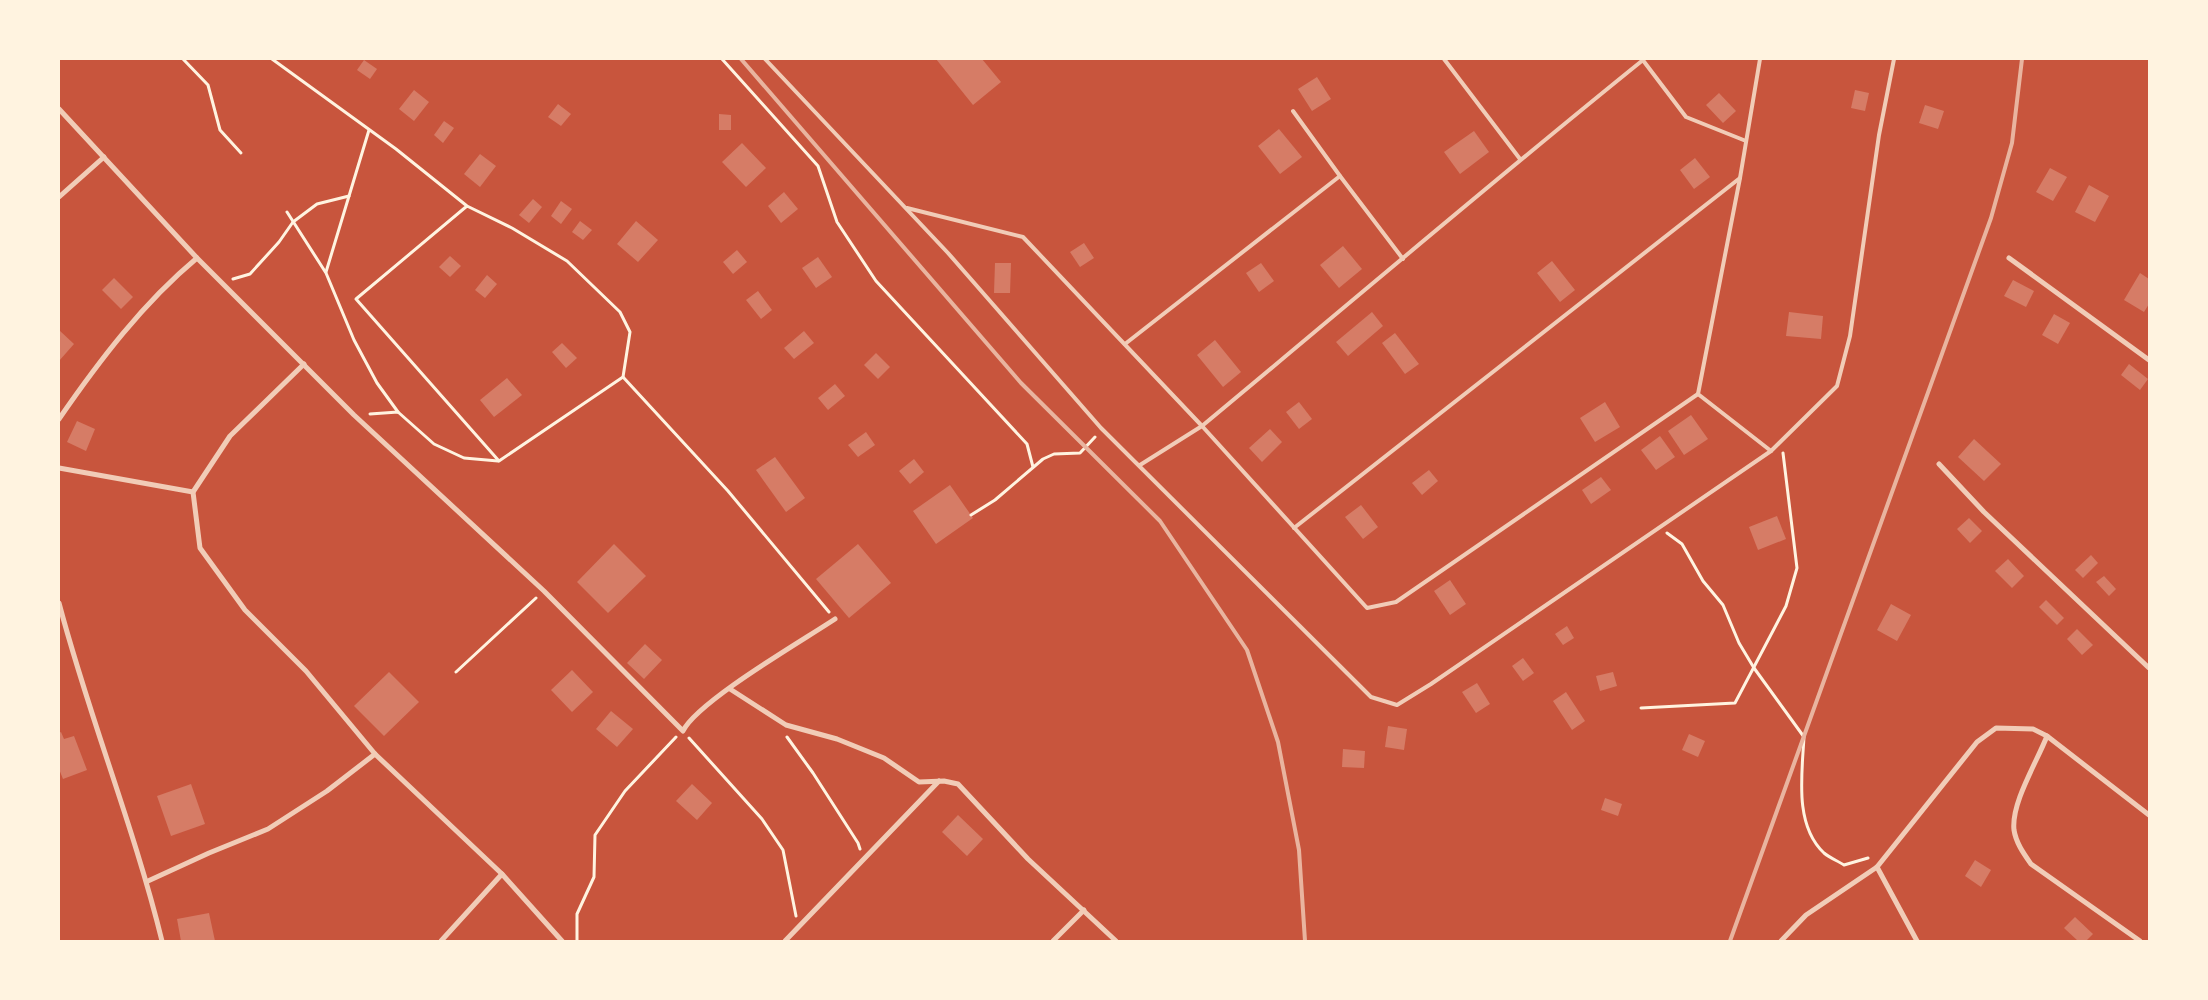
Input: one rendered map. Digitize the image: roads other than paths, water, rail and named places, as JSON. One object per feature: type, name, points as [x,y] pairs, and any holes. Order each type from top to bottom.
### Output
[{"type":"street","points":[[59,109],[198,258],[354,415],[544,591],[682,731],[688,721],[730,689],[835,619]]},
{"type":"street","points":[[59,197],[104,157]]},
{"type":"street","points":[[59,419],[94,368],[168,282],[198,258]]},
{"type":"street","points":[[2009,258],[2149,360]]},
{"type":"street","points":[[304,364],[230,436],[192,492],[200,548],[245,610],[306,671],[375,754],[502,874],[562,941]]},
{"type":"street","points":[[1939,464],[1984,512],[2149,668]]},
{"type":"street","points":[[59,468],[192,492]]},
{"type":"street","points":[[59,602],[115,784],[148,881],[162,941]]},
{"type":"street","points":[[730,689],[786,725],[837,739],[884,758],[919,782],[938,781],[958,784],[1028,858],[1116,941]]},
{"type":"street","points":[[1781,941],[1806,915],[1877,867],[1977,742],[1996,728],[2033,730],[2048,736],[2149,815]]},
{"type":"street","points":[[2048,736],[2015,811],[2014,830],[2020,849],[2032,864],[2140,941]]},
{"type":"street","points":[[148,881],[209,852],[268,829],[328,791],[375,754]]},
{"type":"street","points":[[785,941],[938,781]]},
{"type":"street","points":[[1877,867],[1917,941]]},
{"type":"street","points":[[441,941],[502,874]]},
{"type":"street","points":[[1053,941],[1084,910]]},
{"type":"lane","points":[[764,59],[906,207],[1101,428],[1371,697],[1397,705],[1771,450],[1837,386],[1850,336],[1879,135],[1894,59]]},
{"type":"lane","points":[[1444,59],[1520,159]]},
{"type":"lane","points":[[1140,466],[1202,426],[1642,59],[1686,117],[1746,141]]},
{"type":"lane","points":[[906,207],[1023,237],[1202,426],[1368,608],[1396,602],[1698,394],[1740,178],[1760,59]]},
{"type":"lane","points":[[1293,111],[1403,259]]},
{"type":"lane","points":[[1125,344],[1340,176]]},
{"type":"lane","points":[[1294,528],[1740,178]]},
{"type":"lane","points":[[1698,394],[1771,450]]},
{"type":"railway","points":[[741,59],[1021,383],[1160,521],[1247,650],[1278,742],[1299,850],[1305,941]]},
{"type":"railway","points":[[1730,941],[1991,218],[2012,143],[2022,59]]}]
